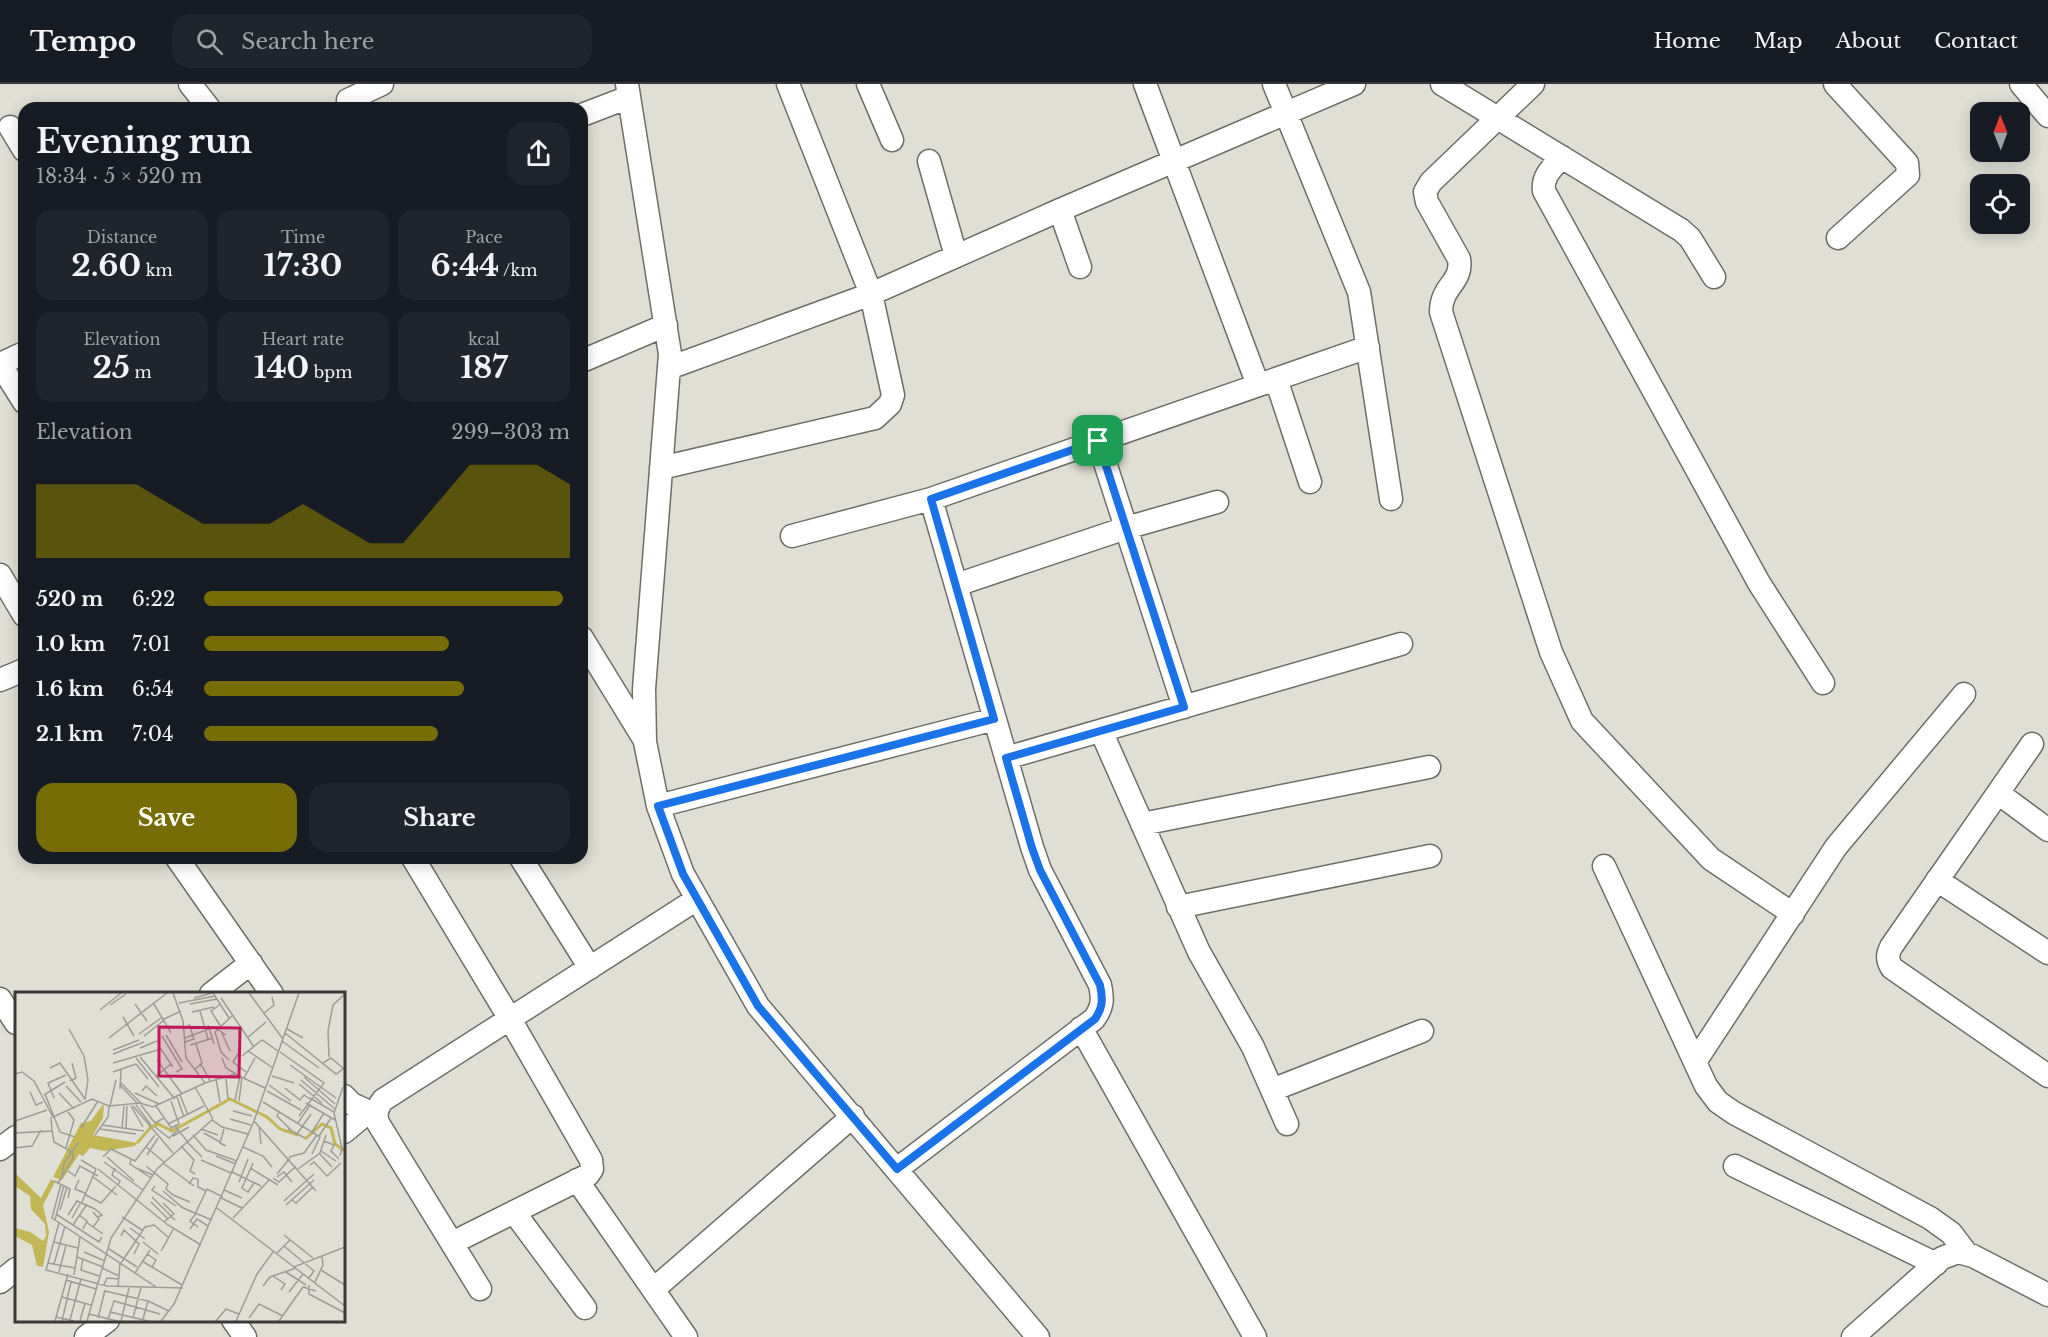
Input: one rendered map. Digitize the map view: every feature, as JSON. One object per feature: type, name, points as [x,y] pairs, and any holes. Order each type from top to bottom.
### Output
[{"type":"street","points":[[190,84],[204,102]]},
{"type":"street","points":[[348,100],[382,84]]},
{"type":"street","points":[[661,468],[875,418],[890,404],[892,395],[871,294],[788,84]]},
{"type":"street","points":[[868,84],[892,140]]},
{"type":"street","points":[[1145,84],[1174,162],[1310,482]]},
{"type":"street","points":[[1274,84],[1359,292],[1391,499]]},
{"type":"street","points":[[669,368],[871,294],[1354,84]]},
{"type":"street","points":[[1442,84],[1682,230],[1690,238],[1714,277]]},
{"type":"street","points":[[1533,84],[1431,182],[1425,192],[1426,202],[1459,259],[1461,269],[1446,291],[1441,302],[1441,312],[1554,661],[1582,720],[1700,848],[1725,870],[1793,914]]},
{"type":"street","points":[[1835,84],[1907,163],[1909,169],[1908,175],[1838,238]]},
{"type":"street","points":[[2021,84],[2048,116]]},
{"type":"street","points":[[588,112],[628,90],[670,354],[644,689],[645,741],[658,806],[683,874],[758,1006],[1038,1337]]},
{"type":"street","points":[[10,127],[18,140]]},
{"type":"street","points":[[1562,158],[1545,176],[1544,191],[1759,583],[1823,683]]},
{"type":"street","points":[[929,160],[956,256]]},
{"type":"street","points":[[1060,210],[1080,267]]},
{"type":"street","points":[[588,358],[666,325]]},
{"type":"street","points":[[792,536],[931,499],[1368,347]]},
{"type":"street","points":[[18,356],[0,364],[18,392]]},
{"type":"street","points":[[1098,441],[1184,707]]},
{"type":"street","points":[[897,1169],[1095,1019],[1102,1008],[1103,998],[1100,985],[1040,870],[1032,848],[931,499]]},
{"type":"street","points":[[956,585],[1126,528],[1217,502]]},
{"type":"street","points":[[0,575],[18,600]]},
{"type":"street","points":[[1006,758],[1401,644]]},
{"type":"street","points":[[588,649],[645,741]]},
{"type":"street","points":[[0,680],[18,672]]},
{"type":"street","points":[[1695,1062],[1850,830],[1964,694]]},
{"type":"street","points":[[658,806],[994,719]]},
{"type":"street","points":[[1101,731],[1199,952],[1253,1047],[1287,1124]]},
{"type":"street","points":[[2032,744],[1891,948],[1888,961],[1892,968],[2048,1076]]},
{"type":"street","points":[[1142,824],[1429,767]]},
{"type":"street","points":[[1998,793],[2048,830]]},
{"type":"street","points":[[1178,907],[1430,856]]},
{"type":"street","points":[[181,864],[271,992]]},
{"type":"street","points":[[416,864],[510,1019],[591,1160],[592,1169],[588,1175],[452,1243]]},
{"type":"street","points":[[525,864],[590,968]]},
{"type":"street","points":[[1604,866],[1706,1086],[1718,1101],[1734,1113],[1930,1218],[1951,1233],[1967,1254]]},
{"type":"street","points":[[1937,880],[2048,953]]},
{"type":"street","points":[[345,1131],[372,1114],[383,1100],[697,899]]},
{"type":"street","points":[[212,992],[251,963]]},
{"type":"street","points":[[0,999],[15,1022]]},
{"type":"street","points":[[1082,1028],[1255,1337]]},
{"type":"street","points":[[1272,1090],[1422,1031]]},
{"type":"street","points":[[345,1097],[352,1104],[372,1114],[480,1289]]},
{"type":"street","points":[[654,1289],[853,1116]]},
{"type":"street","points":[[0,1149],[15,1138]]},
{"type":"street","points":[[1735,1166],[1936,1264]]},
{"type":"street","points":[[577,1180],[686,1337]]},
{"type":"street","points":[[514,1212],[585,1308]]},
{"type":"street","points":[[1853,1337],[1942,1258],[1958,1252],[1967,1254],[2048,1295]]},
{"type":"street","points":[[0,1282],[15,1270]]},
{"type":"street","points":[[86,1337],[105,1322]]},
{"type":"street","points":[[234,1322],[245,1337]]},
{"type":"route","points":[[1098,441],[1184,707],[1006,758],[1040,870],[1100,985],[1103,998],[1102,1008],[1095,1019],[897,1169],[758,1006],[683,874],[658,806],[994,719],[931,499],[1098,441]]}]
